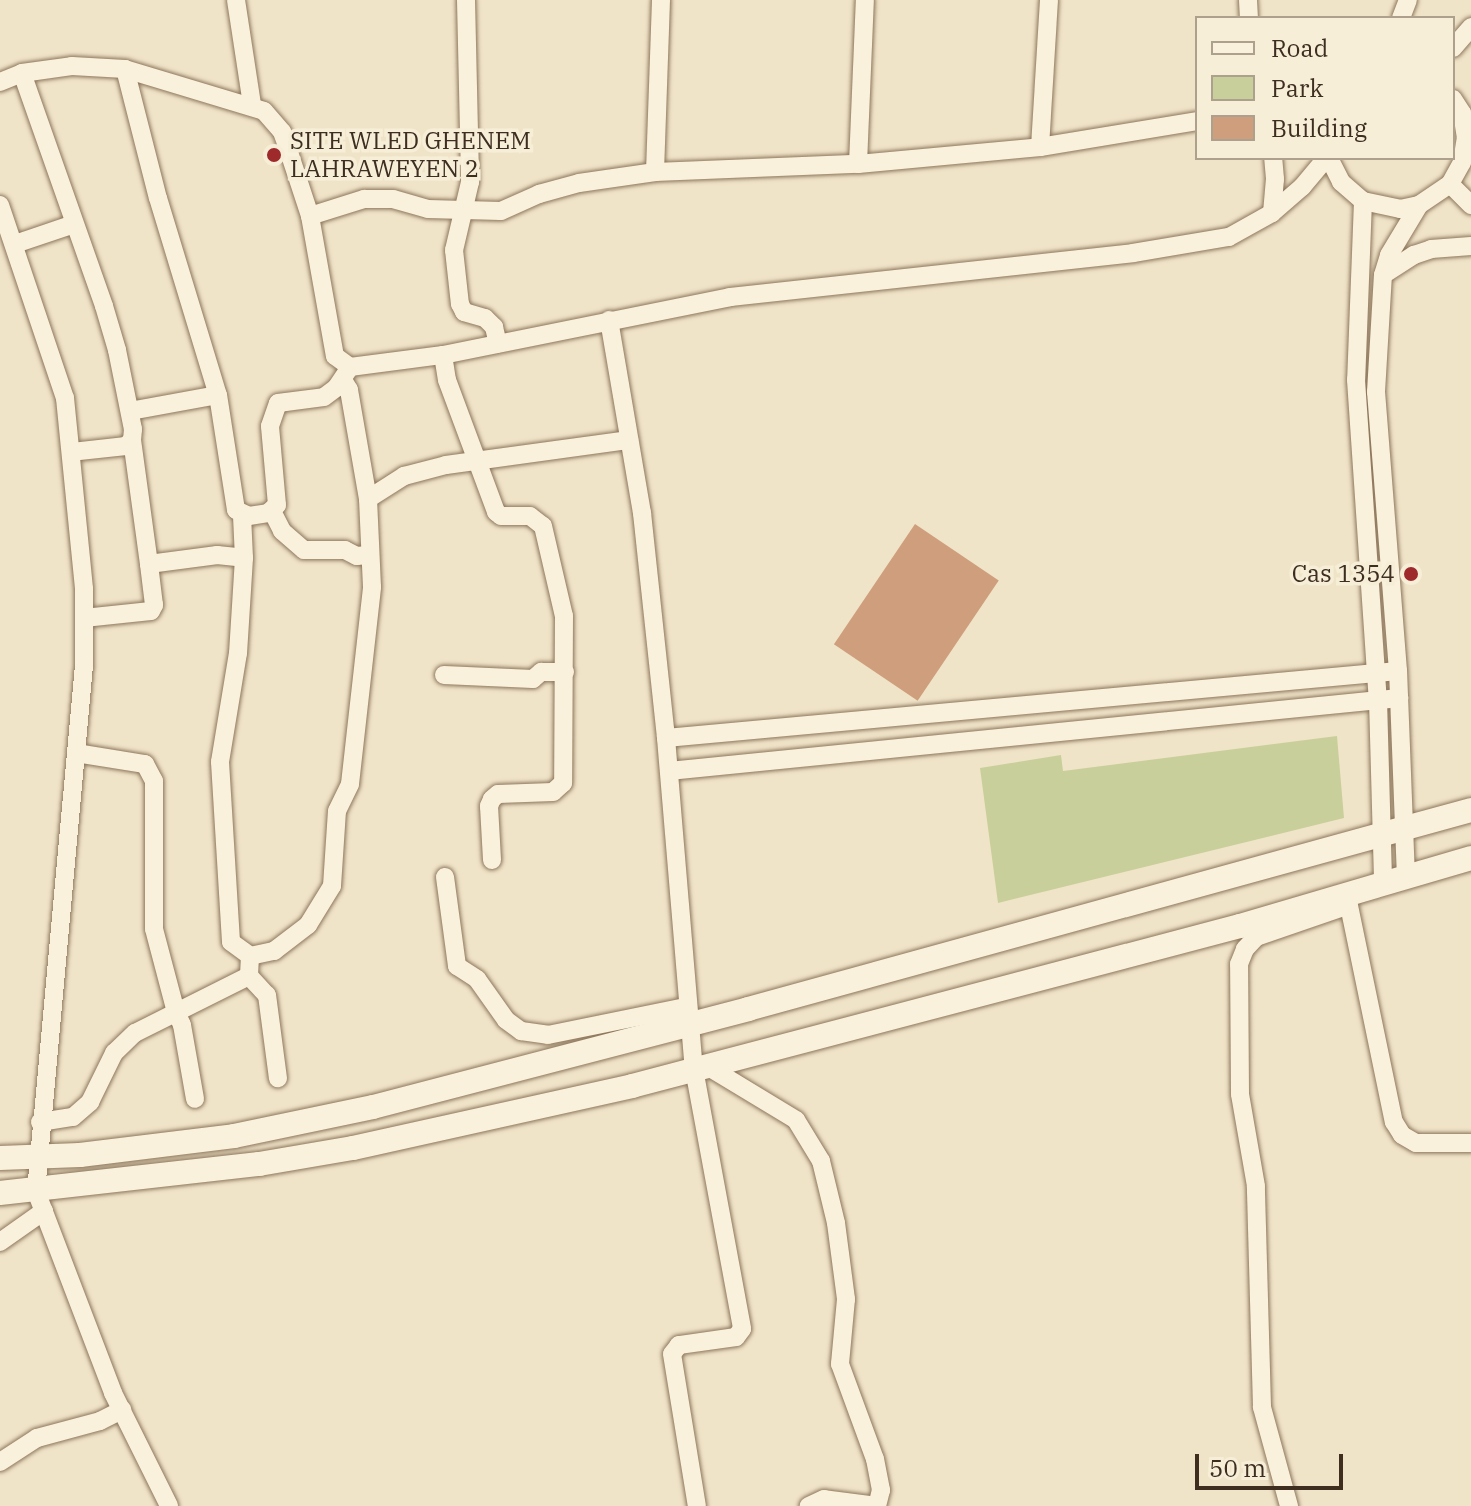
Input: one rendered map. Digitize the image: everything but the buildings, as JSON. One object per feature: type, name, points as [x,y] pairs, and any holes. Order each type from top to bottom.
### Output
[{"type":"street","points":[[236,0],[252,105]]},
{"type":"street","points":[[466,0],[470,182],[454,250],[460,304],[464,312],[485,318],[494,327],[498,344]]},
{"type":"street","points":[[655,172],[661,0]]},
{"type":"street","points":[[858,164],[865,0]]},
{"type":"street","points":[[1040,147],[1049,0]]},
{"type":"street","points":[[1455,46],[1471,27]]},
{"type":"street","points":[[0,82],[22,73],[72,66],[125,69],[252,105],[264,111],[282,132],[310,216],[335,356],[346,374],[368,499],[368,555],[372,587],[350,784],[337,811],[332,886],[308,925],[274,951],[250,956],[231,942],[220,762],[238,653],[244,558],[242,515],[232,503],[218,395],[158,198],[125,69]]},
{"type":"street","points":[[22,73],[117,350],[130,411],[154,605],[151,611],[84,618]]},
{"type":"street","points":[[1329,160],[1341,182],[1363,201],[1400,209],[1419,205],[1450,184],[1462,162],[1466,138],[1462,113],[1455,102]]},
{"type":"street","points":[[310,216],[364,199],[393,199],[428,209],[501,211],[539,194],[579,183],[655,172],[858,164],[1040,147],[1195,121]]},
{"type":"street","points":[[1272,213],[1273,160]]},
{"type":"street","points":[[368,555],[357,556],[345,550],[304,550],[282,531],[272,511],[278,495],[270,426],[273,409],[282,401],[324,397],[346,374],[730,297],[1184,246],[1229,237],[1272,213],[1326,160]]},
{"type":"street","points":[[1450,184],[1471,205]]},
{"type":"street","points":[[1363,201],[1356,380],[1378,700],[1394,831]]},
{"type":"street","points":[[0,205],[65,398],[84,618],[76,753],[40,1122],[40,1201],[122,1410],[169,1506]]},
{"type":"street","points":[[1395,881],[1398,671],[1376,392],[1383,275],[1394,246],[1419,205]]},
{"type":"street","points":[[15,244],[74,224]]},
{"type":"street","points":[[1383,275],[1406,259],[1431,249],[1471,246]]},
{"type":"street","points":[[609,320],[642,513],[669,771],[687,1015],[700,1068],[742,1332],[736,1337],[679,1345],[672,1354],[697,1506]]},
{"type":"street","points":[[443,355],[447,380],[496,512],[501,516],[530,516],[543,526],[564,616],[563,783],[553,792],[498,794],[492,799],[489,806],[492,860]]},
{"type":"street","points":[[130,411],[218,395]]},
{"type":"street","points":[[72,452],[126,446],[132,440]]},
{"type":"street","points":[[368,499],[404,476],[446,465],[629,440]]},
{"type":"street","points":[[242,515],[272,511]]},
{"type":"street","points":[[149,564],[217,555],[244,558]]},
{"type":"street","points":[[666,738],[1398,671]]},
{"type":"street","points":[[444,675],[533,679],[541,672],[565,672]]},
{"type":"street","points":[[669,771],[1399,698]]},
{"type":"street","points":[[76,753],[145,764],[154,781],[154,929],[182,1025],[195,1099]]},
{"type":"street","points":[[0,1158],[38,1159],[234,1136],[299,1124],[687,1015],[1471,810]]},
{"type":"street","points":[[1289,1506],[1262,1407],[1256,1186],[1240,1094],[1239,964],[1245,949],[1256,937],[1395,881],[1471,858]]},
{"type":"street","points":[[445,877],[457,966],[477,979],[506,1020],[521,1031],[548,1035],[687,1015]]},
{"type":"street","points":[[0,1193],[40,1201],[162,1172],[259,1164],[353,1148],[700,1068],[1348,900]]},
{"type":"street","points":[[1348,900],[1394,1122],[1402,1135],[1416,1143],[1471,1143]]},
{"type":"street","points":[[250,956],[249,976],[267,995],[278,1078]]},
{"type":"street","points":[[40,1122],[73,1117],[90,1102],[114,1053],[135,1033],[249,976]]},
{"type":"street","points":[[700,1068],[796,1120],[821,1161],[836,1223],[846,1299],[840,1364],[875,1459],[881,1490],[877,1506],[824,1499],[809,1506]]},
{"type":"street","points":[[0,1242],[40,1201]]},
{"type":"street","points":[[0,1462],[37,1438],[100,1421],[122,1410]]},
{"type":"green space","points":[[1337,736],[1344,818],[998,903],[980,768],[1061,755],[1063,771]]},
{"type":"place","name":"SITE WLED GHENEM LAHRAWEYEN 2","points":[[274,155]]},
{"type":"place","name":"Cas 1354","points":[[1411,574]]}]
